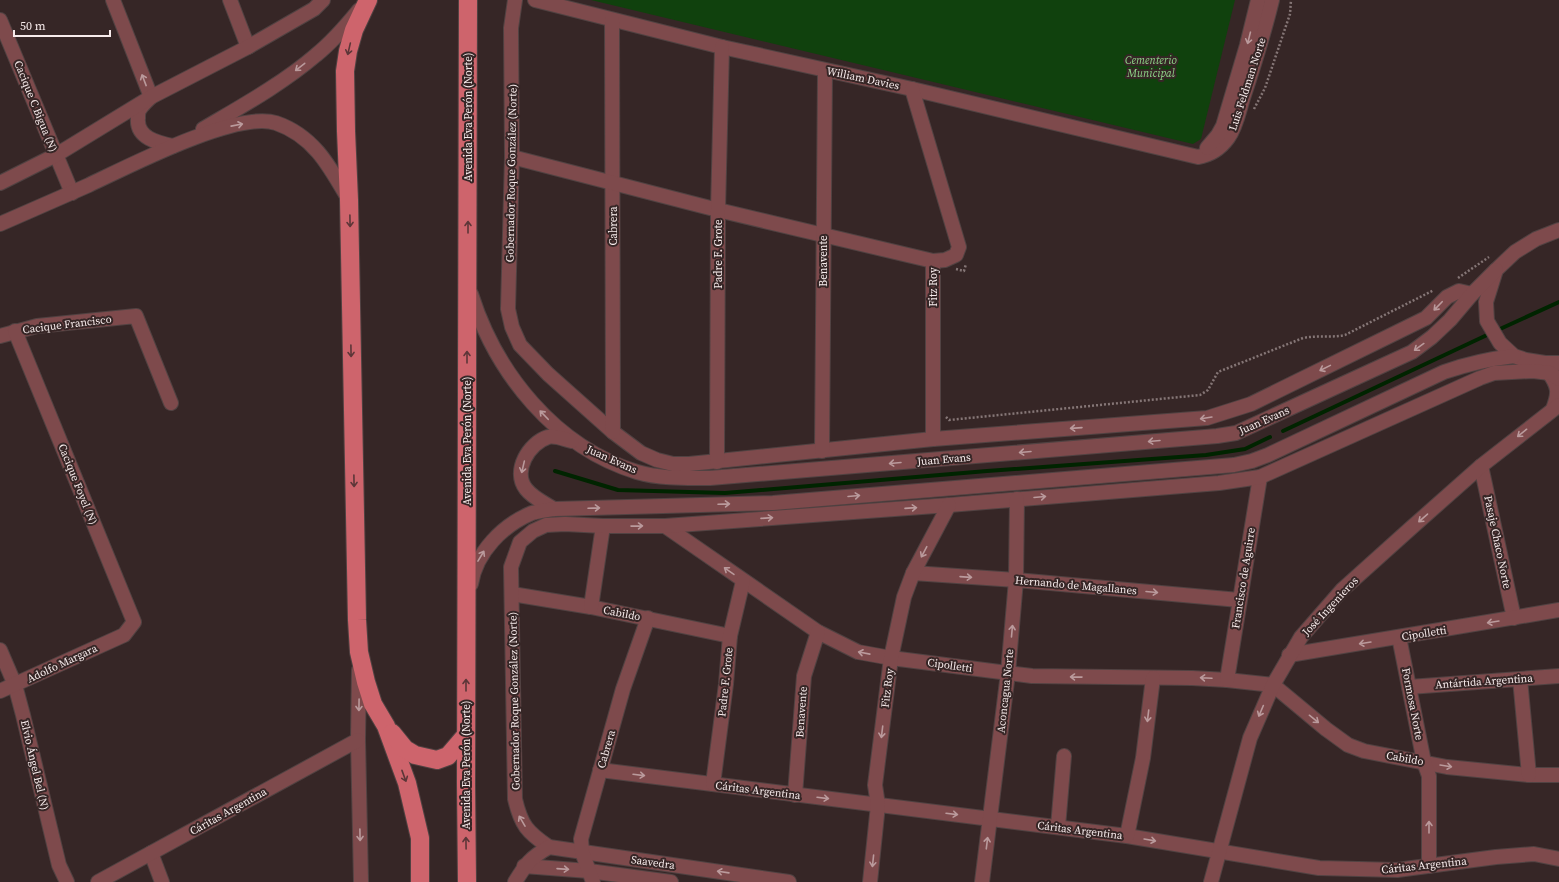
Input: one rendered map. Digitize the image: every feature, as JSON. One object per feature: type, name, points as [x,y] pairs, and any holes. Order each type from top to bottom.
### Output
[{"type":"main road","points":[[368,0],[354,30],[348,51],[346,71],[356,604],[359,652],[373,704],[386,726],[405,749],[415,755],[437,760],[448,756],[466,735]]},
{"type":"main road","name":"Avenida Eva Perón (Norte)","points":[[466,5],[468,285],[466,620],[467,882]]},
{"type":"main road","points":[[386,726],[407,783],[420,838],[420,882]]},
{"type":"street","points":[[113,0],[151,97]]},
{"type":"street","points":[[230,0],[248,47]]},
{"type":"street","points":[[0,183],[56,155],[151,97],[248,47],[314,9],[323,0]]},
{"type":"street","points":[[0,224],[72,193],[173,146],[247,104],[292,74],[318,54],[368,0]]},
{"type":"street","name":"Gobernador Roque González (Norte)","points":[[515,0],[511,28],[512,157],[508,309],[512,327],[520,345]]},
{"type":"street","name":"William Davies","points":[[535,0],[722,47],[912,89],[1190,156]]},
{"type":"street","name":"Luis Feldman Norte","points":[[1258,0],[1260,21]]},
{"type":"street","name":"Luis Feldman Norte","points":[[1190,156],[1207,156],[1218,150],[1228,138],[1236,119],[1260,21],[1272,0]]},
{"type":"street","name":"Cacique C Bigua (N)","points":[[0,20],[72,193]]},
{"type":"street","name":"Cabrera","points":[[612,20],[614,432]]},
{"type":"street","name":"Padre F. Grote","points":[[717,462],[718,210],[722,47]]},
{"type":"street","name":"Benavente","points":[[822,451],[825,70]]},
{"type":"street","name":"Fitz Roy","points":[[912,89],[959,247],[956,255],[945,260],[933,261],[933,439]]},
{"type":"street","points":[[151,97],[139,110],[137,120],[139,130],[150,140],[159,144],[173,146],[230,126],[255,121],[275,123],[294,131],[309,142],[325,159],[349,200]]},
{"type":"street","points":[[512,157],[718,210],[933,261]]},
{"type":"street","name":"Juan Evans","points":[[468,285],[477,314],[490,341],[523,392],[546,417],[573,441],[637,472],[663,477],[710,478],[1236,433],[1412,352],[1446,324],[1472,294],[1520,249],[1536,239],[1559,230]]},
{"type":"street","points":[[1496,270],[1486,302],[1488,321],[1500,343],[1520,358],[1556,372]]},
{"type":"street","name":"Juan Evans","points":[[520,345],[548,374],[614,432],[641,453],[657,460],[673,464],[717,462],[933,439],[1207,418],[1251,404],[1426,318],[1447,297],[1459,291],[1472,294]]},
{"type":"street","name":"Cacique Francisco","points":[[0,336],[37,326],[136,316],[171,403]]},
{"type":"street","name":"Cacique Foyel (N)","points":[[15,331],[134,622],[124,635]]},
{"type":"street","points":[[466,620],[472,577],[477,563],[487,546],[503,531],[533,513],[554,509],[773,503],[1234,465],[1252,461],[1268,455],[1444,372],[1466,364],[1492,358],[1520,358]]},
{"type":"street","points":[[592,607],[603,526],[665,526],[949,505],[1219,483],[1260,477],[1494,373],[1533,371],[1556,372]]},
{"type":"street","points":[[1556,372],[1558,389],[1556,407]]},
{"type":"street","name":"José Ingenieros","points":[[1211,882],[1250,738],[1273,685],[1289,655],[1301,637],[1342,590],[1481,466],[1556,407]]},
{"type":"street","points":[[554,509],[536,499],[526,489],[521,479],[521,468],[526,455],[538,442],[550,436],[573,441]]},
{"type":"street","name":"Pasaje Chaco Norte","points":[[1481,466],[1514,618]]},
{"type":"street","name":"Francisco de Aguirre","points":[[1227,680],[1260,477]]},
{"type":"street","name":"Aconcagua Norte","points":[[982,882],[1008,673],[1016,580],[1017,499]]},
{"type":"street","name":"Fitz Roy","points":[[870,882],[878,805],[875,785],[891,658],[904,597],[913,573],[949,505]]},
{"type":"street","name":"Gobernador Roque González (Norte)","points":[[550,847],[532,835],[520,817],[515,799],[511,567],[520,542],[533,531],[546,525],[565,524],[603,526]]},
{"type":"street","name":"Cipolletti","points":[[665,526],[818,632],[858,652],[891,658],[1032,676],[1227,680],[1273,685]]},
{"type":"street","name":"Hernando de Magallanes","points":[[913,573],[1016,580],[1239,600]]},
{"type":"street","name":"Padre F. Grote","points":[[713,784],[726,684],[730,636],[743,581]]},
{"type":"street","name":"Cabildo","points":[[512,594],[592,607],[730,636]]},
{"type":"street","name":"Cipolletti","points":[[1289,655],[1559,610]]},
{"type":"street","name":"Cabrera","points":[[591,876],[582,852],[581,839],[623,689],[648,618]]},
{"type":"street","name":"Benavente","points":[[795,795],[804,676],[818,632]]},
{"type":"street","name":"Adolfo Margara","points":[[0,691],[124,635]]},
{"type":"street","name":"Formosa Norte","points":[[1399,637],[1424,762],[1429,776],[1429,866]]},
{"type":"street","name":"Elvio Ángel Bel (N)","points":[[0,650],[15,685],[59,865],[67,882]]},
{"type":"street","points":[[359,652],[358,740],[361,882]]},
{"type":"street","name":"Antártida Argentina","points":[[1409,687],[1559,676]]},
{"type":"street","points":[[1127,836],[1143,758],[1153,678]]},
{"type":"street","points":[[1520,679],[1529,775]]},
{"type":"street","name":"Cabildo","points":[[1273,685],[1326,729],[1348,745],[1364,751],[1447,767],[1529,775],[1559,776]]},
{"type":"street","name":"Cáritas Argentina","points":[[98,882],[358,740]]},
{"type":"street","points":[[1058,827],[1064,756]]},
{"type":"street","name":"Cáritas Argentina","points":[[600,770],[1127,836],[1319,868],[1397,876],[1429,866],[1534,854],[1559,859]]},
{"type":"street","points":[[515,882],[524,866],[534,856],[550,847]]},
{"type":"street","name":"Saavedra","points":[[550,847],[789,882]]},
{"type":"street","points":[[151,853],[162,882]]},
{"type":"street","name":"Saavedra","points":[[524,866],[591,876],[671,882]]},
{"type":"path","points":[[1253,113],[1265,88],[1290,14],[1291,0]]},
{"type":"path","points":[[1457,279],[1490,256]]},
{"type":"path","points":[[949,269],[964,270],[966,263]]},
{"type":"path","points":[[942,413],[949,420],[1200,395],[1208,390],[1218,372],[1304,338],[1314,336],[1334,338],[1345,335],[1436,289]]},
{"type":"green space","name":"Cementerio Municipal","points":[[591,0],[1235,0],[1201,139],[1193,144]]},
{"type":"waterway","points":[[1500,329],[1559,302]]},
{"type":"waterway","points":[[1283,431],[1487,335]]},
{"type":"waterway","points":[[555,471],[618,490],[725,493],[987,471],[1206,455],[1245,449],[1270,437]]}]
